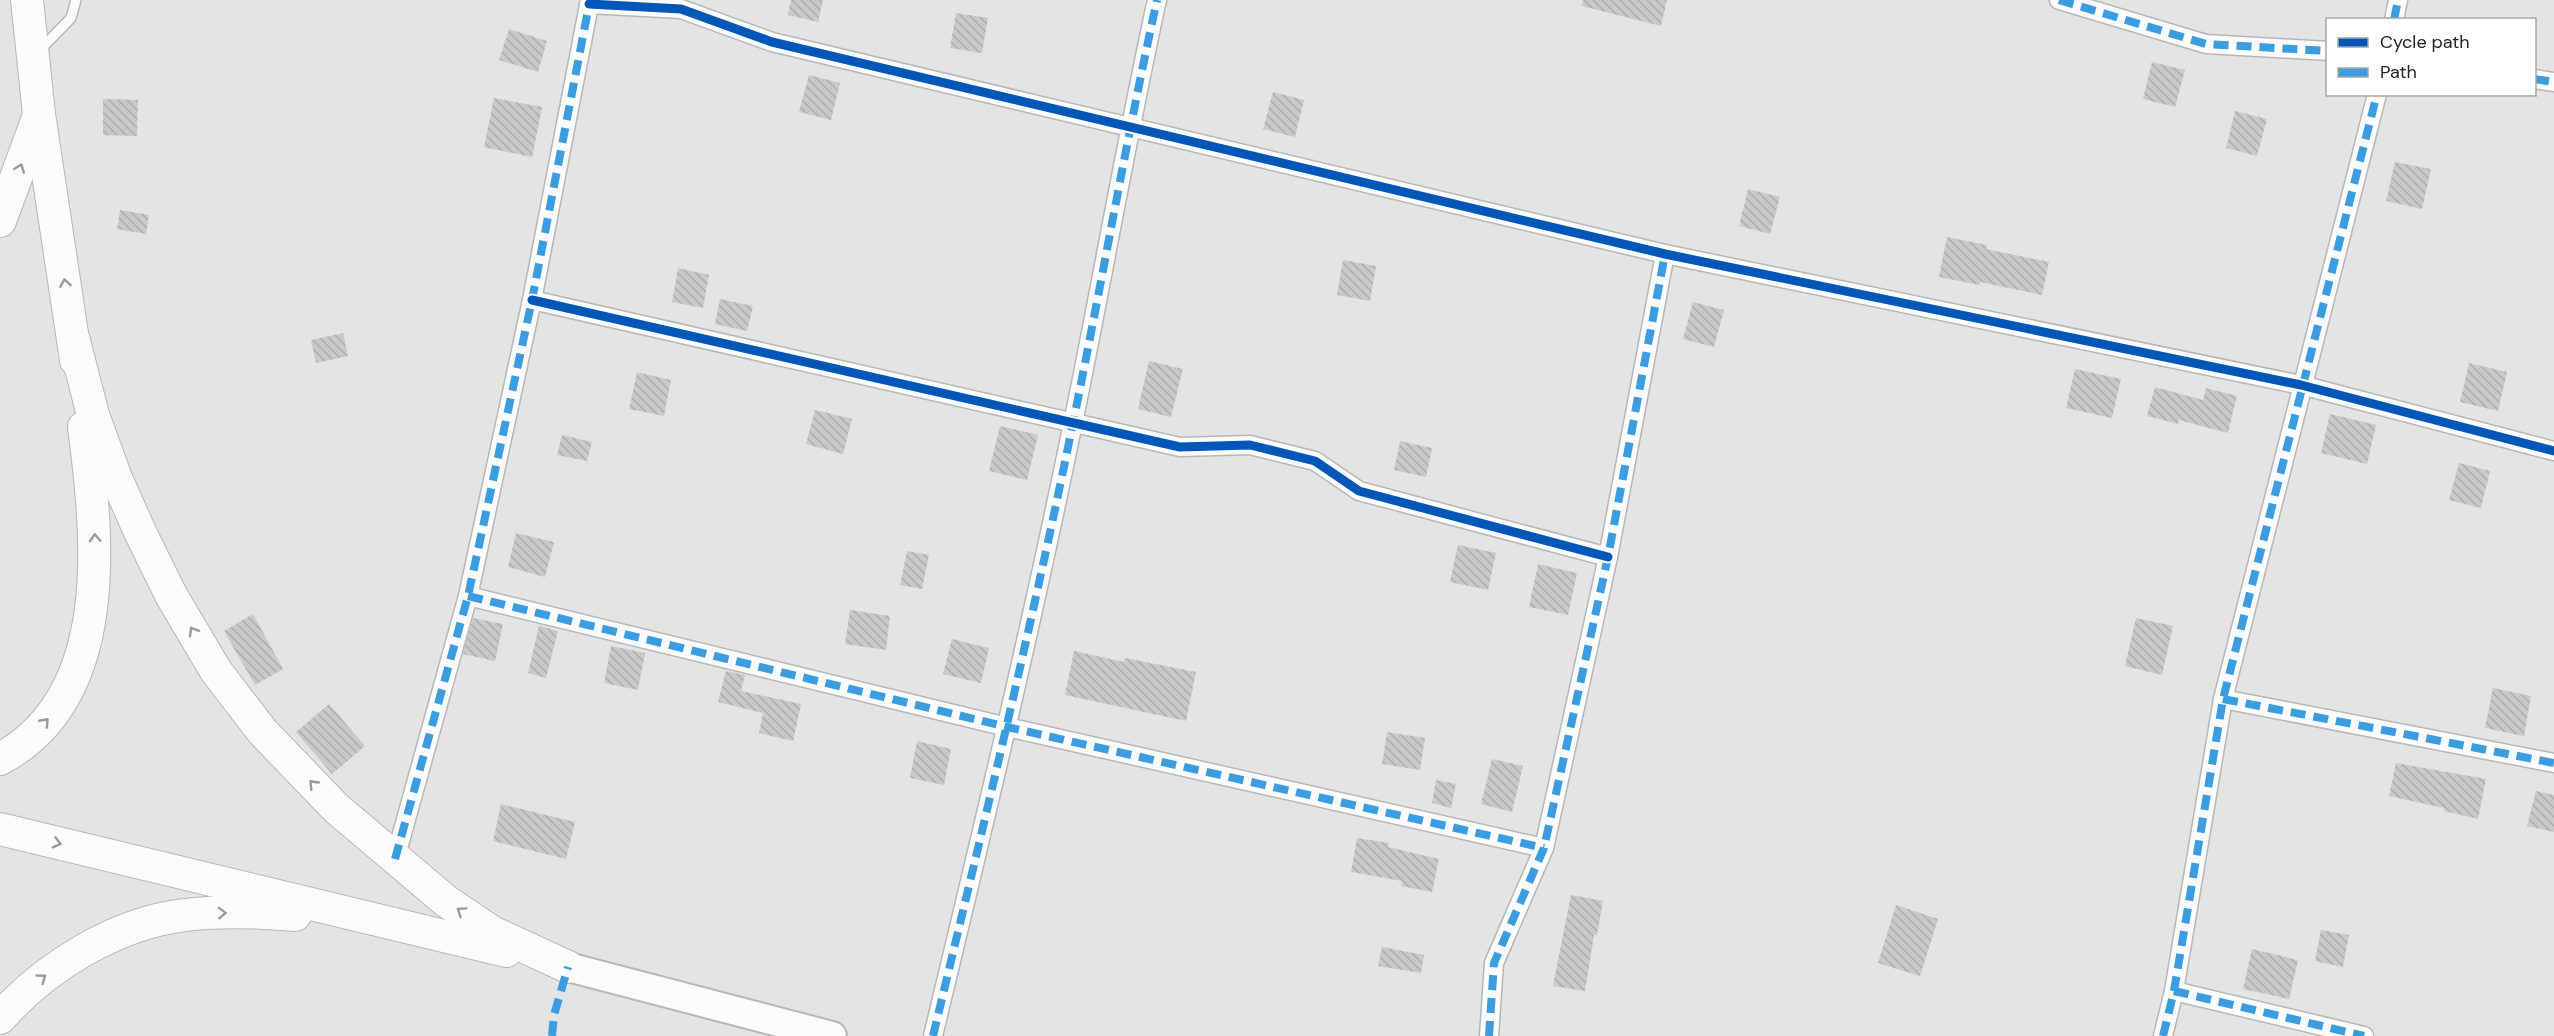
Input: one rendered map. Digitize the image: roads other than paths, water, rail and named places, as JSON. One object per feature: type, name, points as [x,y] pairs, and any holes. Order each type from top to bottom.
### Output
[{"type":"highway","points":[[0,759],[43,726],[70,686],[79,660],[90,610],[95,534],[74,341],[39,114],[29,13],[8,0]]},
{"type":"highway","points":[[0,221],[39,114]]},
{"type":"highway","points":[[74,341],[93,415],[116,478],[171,596],[216,670],[262,731],[336,808],[446,901],[492,932],[568,967]]},
{"type":"highway","points":[[0,830],[411,927],[568,967]]},
{"type":"highway","points":[[0,1018],[34,984],[56,969],[103,942],[154,921],[185,915],[257,912],[411,927]]},
{"type":"main road","points":[[568,967],[832,1036]]},
{"type":"street","points":[[933,1036],[1007,727],[1073,422],[1129,127],[1157,0]]},
{"type":"street","points":[[2059,0],[2206,44],[2326,51]]},
{"type":"street","points":[[2394,18],[2398,0]]},
{"type":"street","points":[[395,859],[468,596],[532,300],[590,2],[681,9],[772,42],[1665,254],[2301,385],[2554,451]]},
{"type":"street","points":[[2536,79],[2554,82]]},
{"type":"street","points":[[2163,1036],[2174,991],[2223,699],[2301,385],[2376,96]]},
{"type":"street","points":[[1489,1036],[1494,963],[1544,848],[1608,557],[1665,254]]},
{"type":"street","points":[[532,300],[1180,447],[1250,446],[1315,461],[1359,491],[1608,557]]},
{"type":"street","points":[[468,596],[1007,727],[1544,848]]},
{"type":"street","points":[[2223,699],[2554,763]]},
{"type":"street","points":[[2174,991],[2364,1036]]},
{"type":"lane","points":[[33,57],[71,18],[76,0]]}]
